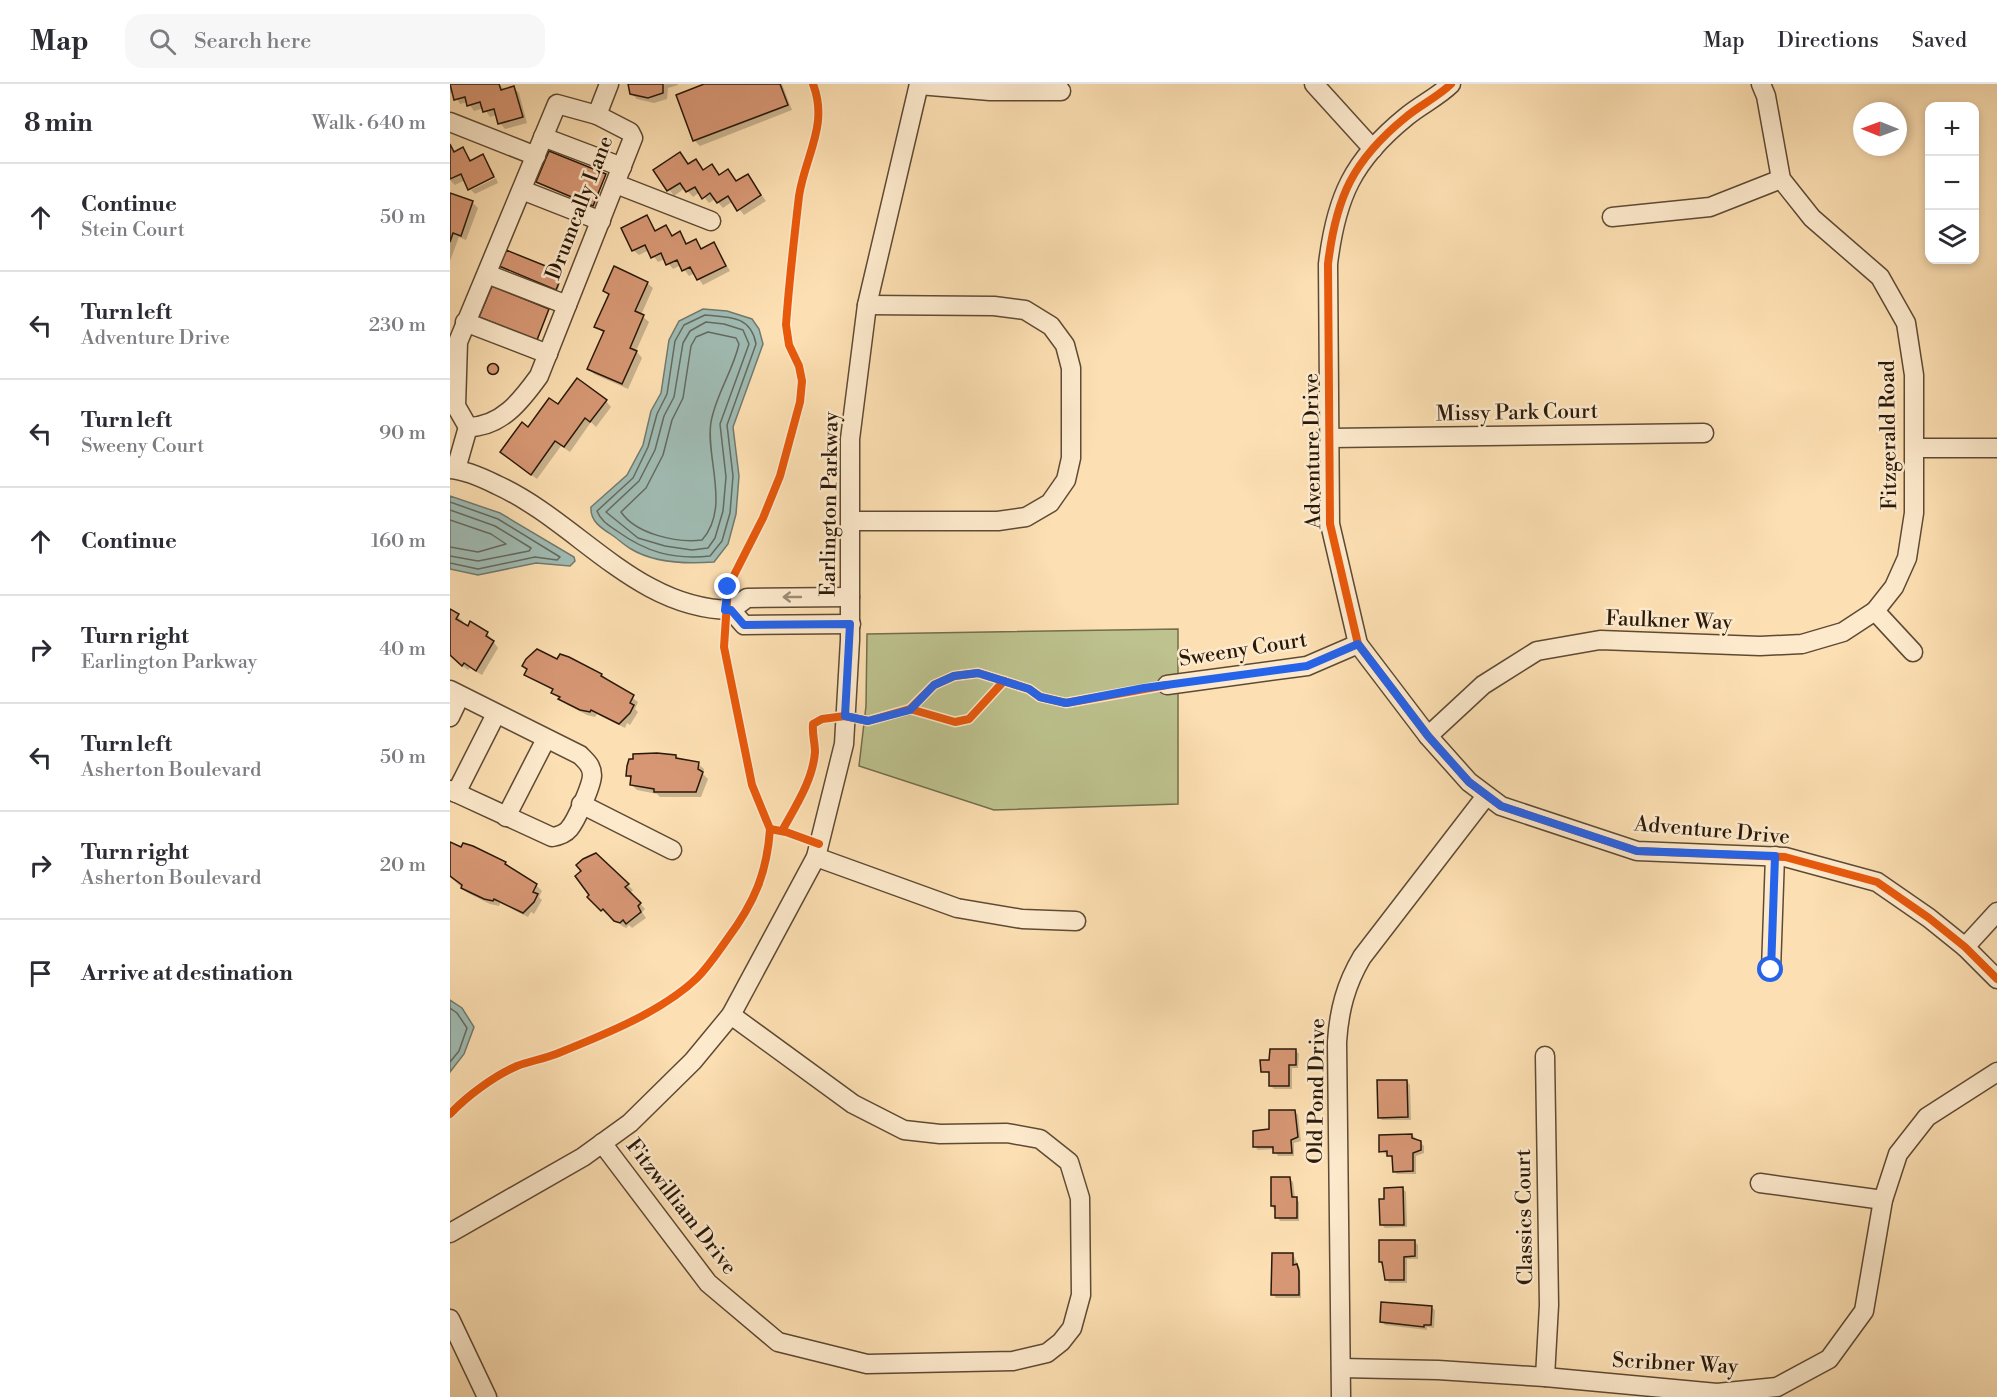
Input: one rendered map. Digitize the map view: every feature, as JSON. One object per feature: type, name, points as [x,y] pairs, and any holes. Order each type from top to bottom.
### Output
[{"type":"street","points":[[597,116],[609,84]]},
{"type":"street","points":[[920,84],[990,91],[1061,91]]},
{"type":"street","name":"Earlington Parkway","points":[[450,1233],[583,1157],[630,1123],[693,1061],[732,1015],[816,857],[843,744],[850,624],[850,439],[867,305],[920,84]]},
{"type":"street","points":[[1314,84],[1374,149]]},
{"type":"street","name":"Adventure Drive","points":[[1451,84],[1405,117],[1374,149],[1349,180],[1338,205],[1332,234],[1328,264],[1330,524],[1358,644],[1428,736],[1469,782],[1501,806],[1637,851],[1775,856],[1877,882],[1929,918],[1965,947],[1997,979]]},
{"type":"street","name":"Fitzgerald Road","points":[[1761,84],[1766,96],[1781,179],[1812,218],[1880,278],[1906,323],[1914,375],[1914,513],[1910,547],[1894,587],[1875,611]]},
{"type":"street","name":"Drumcally Lane","points":[[556,104],[597,116],[630,132],[633,138],[539,376],[522,401],[496,421],[481,427],[468,427],[456,406],[455,372],[458,342],[465,322],[487,274],[556,104]]},
{"type":"street","points":[[450,122],[536,156]]},
{"type":"street","points":[[543,137],[711,221]]},
{"type":"street","points":[[1612,217],[1710,207],[1781,179]]},
{"type":"street","points":[[522,190],[601,221]]},
{"type":"street","points":[[487,274],[567,305]]},
{"type":"street","points":[[851,521],[998,521],[1026,517],[1050,503],[1066,480],[1071,458],[1071,368],[1065,345],[1051,326],[1025,310],[994,306],[867,305]]},
{"type":"street","points":[[465,322],[548,354]]},
{"type":"street","points":[[468,427],[453,469],[490,482],[530,501],[650,589],[704,608],[731,610],[747,597],[850,597]]},
{"type":"street","name":"Missy Park Court","points":[[1330,438],[1704,433]]},
{"type":"street","points":[[1915,448],[1997,448]]},
{"type":"street","points":[[731,610],[744,625],[850,624]]},
{"type":"street","points":[[1875,611],[1913,652]]},
{"type":"street","name":"Faulkner Way","points":[[1428,736],[1483,685],[1537,651],[1600,640],[1760,646],[1802,644],[1843,632],[1875,611]]},
{"type":"street","name":"Sweeny Court","points":[[1167,685],[1307,666],[1358,644]]},
{"type":"street","points":[[450,717],[455,693],[580,755],[588,763],[592,774],[581,804],[569,829],[561,835],[552,837],[453,791],[496,714]]},
{"type":"street","points":[[506,817],[546,739]]},
{"type":"street","name":"Old Pond Drive","points":[[1341,1397],[1336,1042],[1343,997],[1362,957],[1486,796]]},
{"type":"street","points":[[581,804],[672,850]]},
{"type":"street","points":[[1771,970],[1775,856]]},
{"type":"street","points":[[816,857],[957,908],[1022,919],[1076,921]]},
{"type":"street","points":[[1965,947],[1997,912]]},
{"type":"street","name":"Fitzwilliam Drive","points":[[602,1143],[708,1283],[778,1342],[867,1364],[1013,1361],[1047,1353],[1061,1342],[1072,1328],[1081,1295],[1080,1198],[1069,1162],[1040,1139],[1007,1133],[940,1134],[904,1130],[853,1104],[732,1015]]},
{"type":"street","name":"Classics Court","points":[[1545,1056],[1549,1305],[1545,1377]]},
{"type":"street","name":"Scribner Way","points":[[1341,1368],[1438,1370],[1545,1377],[1717,1393],[1777,1387],[1829,1359],[1864,1311],[1883,1200],[1898,1154],[1927,1116],[1997,1072]]},
{"type":"street","points":[[1760,1183],[1883,1200]]},
{"type":"street","points":[[450,1319],[487,1397]]},
{"type":"green space","points":[[1178,629],[1178,804],[994,810],[859,766],[866,706],[867,634]]},
{"type":"water","points":[[703,309],[727,311],[752,319],[759,329],[763,344],[733,427],[739,476],[736,514],[728,544],[714,562],[671,562],[640,554],[628,547],[597,524],[592,516],[591,507],[627,475],[643,445],[651,411],[661,393],[669,340],[679,321]]},
{"type":"water","points":[[450,496],[500,513],[574,557],[575,561],[570,566],[536,563],[478,575],[450,569]]},
{"type":"water","points":[[450,1000],[462,1008],[474,1027],[464,1054],[450,1072]]},
{"type":"building","points":[[450,84],[499,84],[501,90],[514,86],[523,117],[498,124],[494,109],[483,112],[480,102],[467,106],[465,97],[454,100]]},
{"type":"building","points":[[628,84],[663,84],[663,93],[648,98],[630,94]]},
{"type":"building","points":[[704,84],[780,84],[788,105],[693,141],[676,95]]},
{"type":"building","points":[[450,144],[454,152],[463,147],[470,161],[483,154],[494,177],[468,190],[461,174],[450,179]]},
{"type":"building","points":[[549,151],[606,174],[593,206],[536,182]]},
{"type":"building","points":[[680,152],[688,164],[696,159],[703,170],[712,164],[719,175],[728,169],[736,181],[748,174],[761,195],[737,211],[728,196],[717,203],[710,193],[702,199],[695,187],[686,192],[680,183],[667,191],[653,170]]},
{"type":"building","points":[[450,193],[473,201],[461,236],[453,233],[450,242]]},
{"type":"building","points":[[647,215],[655,231],[666,225],[672,236],[680,231],[686,244],[696,239],[701,249],[714,242],[726,266],[697,280],[690,267],[682,271],[677,260],[666,265],[661,253],[651,258],[645,245],[632,251],[621,228]]},
{"type":"building","points":[[506,250],[563,273],[556,290],[499,266]]},
{"type":"building","points":[[614,266],[648,282],[635,311],[644,315],[630,348],[637,351],[622,384],[587,369],[604,331],[594,327],[609,294],[603,291]]},
{"type":"building","points":[[492,286],[549,309],[537,340],[479,317]]},
{"type":"building","points":[[493,364],[497,365],[497,373],[493,374],[489,373],[488,369],[489,365]]},
{"type":"building","points":[[577,378],[607,400],[590,422],[585,418],[564,447],[555,441],[531,475],[500,452],[522,422],[528,427],[549,398],[558,404]]},
{"type":"building","points":[[450,609],[459,614],[456,619],[468,626],[470,621],[488,632],[486,636],[494,641],[476,671],[464,663],[462,666],[450,655]]},
{"type":"building","points":[[537,649],[557,659],[560,654],[569,657],[602,674],[601,676],[634,695],[630,703],[634,705],[630,713],[619,724],[591,710],[590,712],[580,710],[558,699],[560,697],[551,693],[553,689],[524,675],[527,669],[522,666]]},
{"type":"building","points":[[633,754],[676,755],[676,758],[699,762],[698,769],[703,772],[696,792],[654,792],[654,789],[630,785],[631,776],[626,776],[629,759],[633,759]]},
{"type":"building","points":[[450,842],[461,847],[463,843],[473,846],[506,862],[505,864],[537,884],[533,892],[538,894],[534,902],[523,913],[494,899],[493,901],[484,899],[461,888],[462,885],[450,876]]},
{"type":"building","points":[[596,853],[629,884],[625,887],[641,903],[638,906],[641,912],[626,924],[623,920],[620,923],[614,921],[603,909],[601,911],[587,897],[589,895],[575,876],[581,871],[576,865]]},
{"type":"building","points":[[1270,1049],[1296,1049],[1296,1065],[1289,1065],[1289,1086],[1269,1086],[1269,1072],[1261,1072],[1260,1060],[1269,1060]]},
{"type":"building","points":[[1377,1080],[1407,1080],[1408,1117],[1378,1118]]},
{"type":"building","points":[[1269,1110],[1295,1110],[1298,1137],[1291,1140],[1292,1153],[1273,1153],[1273,1147],[1253,1147],[1253,1131],[1269,1129]]},
{"type":"building","points":[[1412,1134],[1412,1138],[1421,1141],[1421,1150],[1413,1153],[1413,1171],[1393,1172],[1392,1156],[1387,1156],[1387,1151],[1379,1152],[1379,1135]]},
{"type":"building","points":[[1271,1177],[1290,1177],[1292,1197],[1297,1197],[1297,1218],[1275,1218],[1275,1206],[1271,1206]]},
{"type":"building","points":[[1403,1187],[1404,1225],[1380,1225],[1379,1199],[1384,1199],[1384,1188]]},
{"type":"building","points":[[1379,1240],[1415,1240],[1415,1256],[1404,1257],[1404,1280],[1385,1280],[1382,1262],[1379,1262]]},
{"type":"building","points":[[1272,1253],[1293,1253],[1293,1265],[1297,1264],[1299,1271],[1299,1295],[1271,1295]]},
{"type":"building","points":[[1381,1302],[1432,1306],[1431,1325],[1424,1325],[1424,1327],[1380,1322]]},
{"type":"cycle path","points":[[813,84],[817,99],[817,127],[799,196],[786,325],[789,345],[799,366],[802,381],[800,402],[780,476],[763,518],[728,587],[724,647],[752,785],[770,829],[786,832],[819,844]]},
{"type":"cycle path","points":[[1451,84],[1388,133],[1360,165],[1342,199],[1331,240],[1328,264],[1330,524],[1358,644],[1428,736],[1469,782],[1501,806],[1637,851],[1785,857],[1877,882],[1929,918],[1965,947],[1997,979]]},
{"type":"cycle path","points":[[782,831],[811,773],[815,752],[813,724],[822,719],[845,716],[868,721],[910,709],[934,685],[954,676],[978,673],[1029,689],[1040,697],[1066,703],[1167,685]]},
{"type":"cycle path","points":[[910,709],[955,722],[969,719],[1004,681]]},
{"type":"cycle path","points":[[450,1114],[481,1087],[508,1070],[556,1054],[630,1022],[667,1002],[697,978],[706,969],[752,900],[766,860],[770,829]]},
{"type":"route","points":[[728,587],[725,610],[731,610],[744,625],[850,624],[845,716],[868,721],[910,710],[934,685],[954,676],[978,673],[1029,689],[1040,697],[1066,703],[1144,688],[1307,666],[1358,644],[1428,736],[1469,782],[1501,806],[1637,851],[1775,856],[1771,970]]}]
